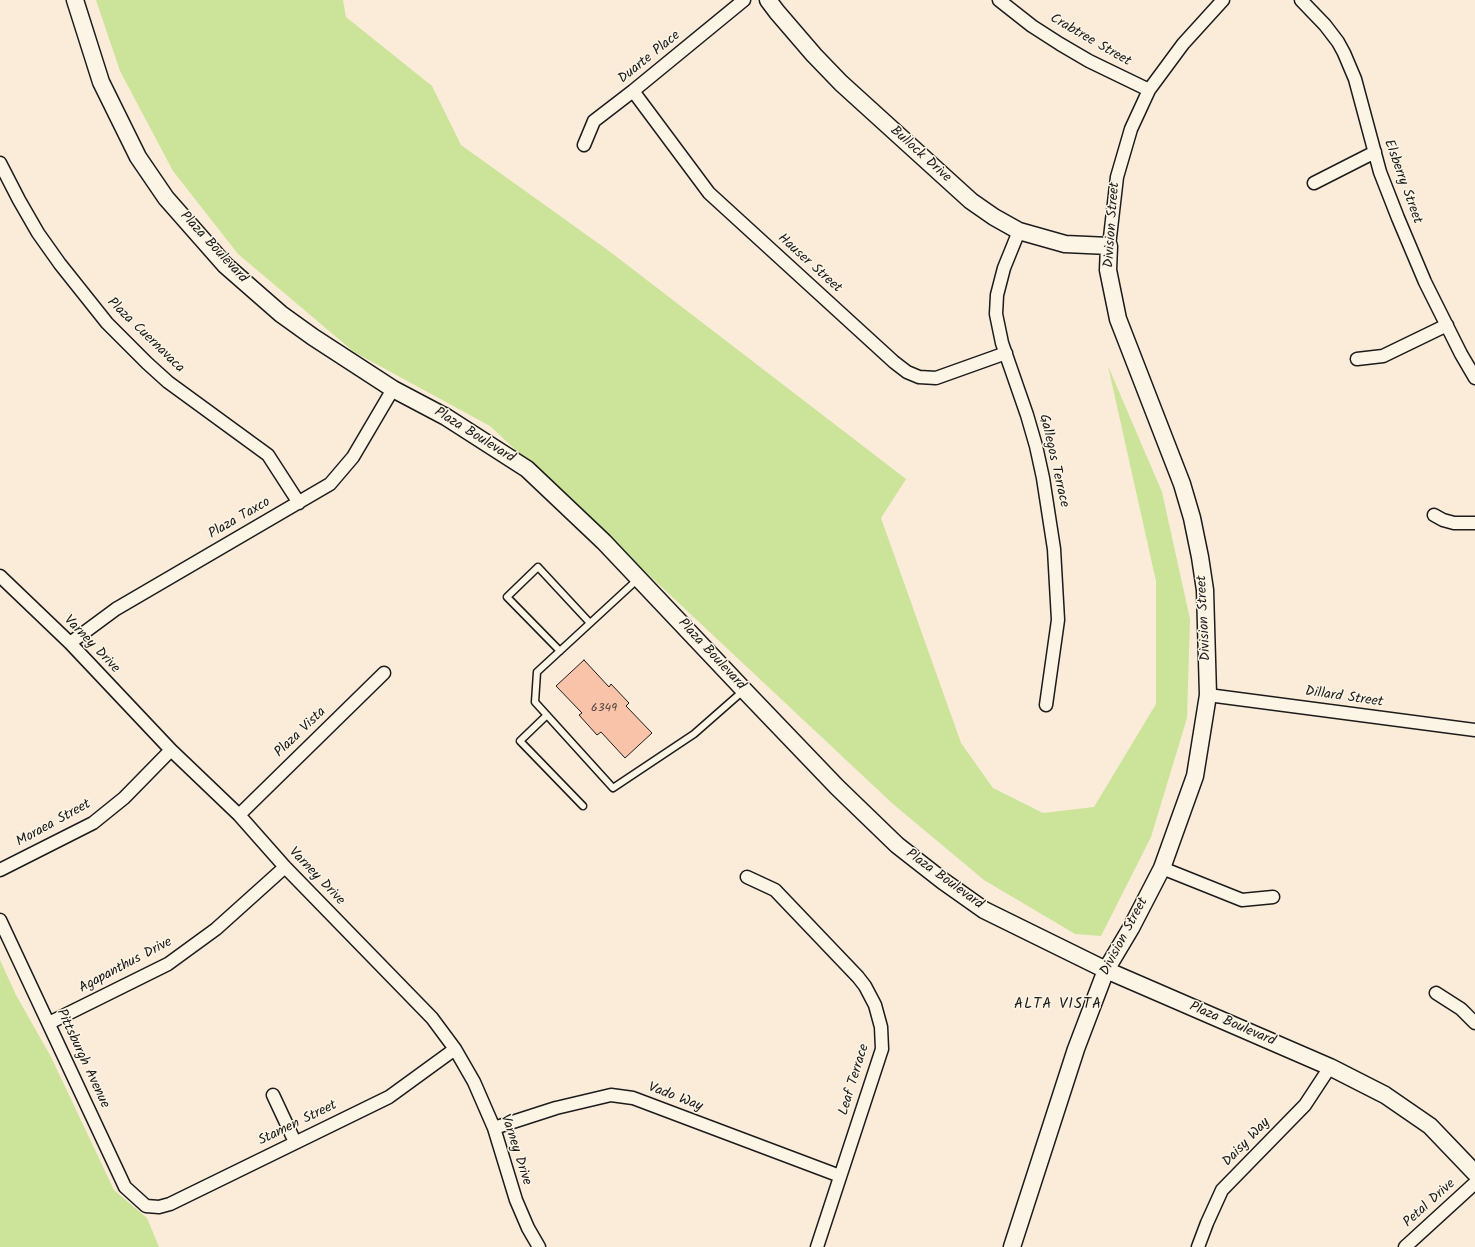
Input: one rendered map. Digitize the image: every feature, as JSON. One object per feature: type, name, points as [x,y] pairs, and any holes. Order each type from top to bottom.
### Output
[{"type":"main road","name":"Plaza Boulevard","points":[[75,0],[101,82],[138,158],[166,198],[225,265],[281,314],[313,337],[393,388],[446,417],[527,469],[604,542],[744,690],[897,846],[984,910],[1106,970],[1330,1067],[1386,1095],[1430,1126],[1475,1173]]},
{"type":"main road","name":"Bullock Drive","points":[[768,0],[814,55],[841,83],[970,201],[1019,231],[1065,244],[1109,246]]},
{"type":"main road","name":"Division Street","points":[[1012,1247],[1076,1049],[1106,970],[1131,928],[1162,868],[1195,776],[1208,695],[1205,590],[1192,518],[1179,477],[1118,319],[1108,270],[1109,246]]},
{"type":"street","name":"Duarte Place","points":[[584,145],[594,121],[744,0]]},
{"type":"street","name":"Crabtree Street","points":[[999,0],[1032,26],[1060,44],[1089,61],[1149,90]]},
{"type":"street","name":"Division Street","points":[[1109,246],[1117,177],[1131,129],[1149,90],[1183,44],[1223,0]]},
{"type":"street","name":"Elsberry Street","points":[[1301,0],[1325,25],[1338,42],[1344,53],[1355,79],[1380,172],[1422,275],[1475,378]]},
{"type":"street","name":"Hauser Street","points":[[633,91],[709,194],[888,357],[907,372],[919,377],[936,378],[1006,353]]},
{"type":"street","points":[[1314,183],[1374,152]]},
{"type":"street","name":"Plaza Cuernavaca","points":[[0,162],[38,233],[64,270],[107,323],[168,382],[268,455],[299,503]]},
{"type":"street","name":"Gallegos Terrace","points":[[1019,231],[1004,268],[997,295],[996,314],[1002,343],[1028,415],[1050,513],[1054,549],[1058,620],[1046,705]]},
{"type":"street","points":[[1357,359],[1384,356],[1447,325]]},
{"type":"street","name":"Plaza Taxco","points":[[70,643],[116,609],[330,484],[353,457],[393,388]]},
{"type":"street","points":[[1434,515],[1443,520],[1454,523],[1475,524]]},
{"type":"street","name":"Varney Drive","points":[[0,576],[70,643],[171,750],[239,815],[285,867],[432,1018],[455,1050],[474,1082],[494,1128],[516,1200],[538,1247]]},
{"type":"street","name":"Plaza Vista","points":[[239,815],[384,673]]},
{"type":"street","name":"Dillard Street","points":[[1208,695],[1475,730]]},
{"type":"street","name":"Moraea Street","points":[[0,870],[93,823],[124,798],[171,750]]},
{"type":"street","name":"Agapanthus Drive","points":[[49,1023],[168,964],[216,929],[285,867]]},
{"type":"street","points":[[1162,868],[1242,900],[1273,897]]},
{"type":"street","name":"Leaf Terrace","points":[[747,877],[775,890],[858,977],[876,1005],[881,1027],[882,1049],[816,1247]]},
{"type":"street","name":"Pittsburgh Avenue","points":[[0,920],[125,1186],[146,1206]]},
{"type":"street","points":[[1436,993],[1461,1009],[1475,1023]]},
{"type":"street","name":"Stamen Street","points":[[146,1206],[159,1207],[170,1204],[389,1097],[455,1050]]},
{"type":"street","name":"Daisy Way","points":[[1198,1247],[1222,1190],[1305,1105],[1330,1067]]},
{"type":"street","points":[[273,1095],[295,1142]]},
{"type":"street","name":"Vado Way","points":[[494,1128],[556,1108],[611,1095],[633,1098],[840,1176]]},
{"type":"street","name":"Petal Drive","points":[[1405,1247],[1475,1183]]},
{"type":"lane","points":[[560,651],[507,597],[538,567],[590,623]]},
{"type":"lane","points":[[638,579],[537,672],[535,702],[613,788],[694,734],[744,690]]},
{"type":"lane","points":[[547,715],[520,741],[583,806]]},
{"type":"green space","points":[[96,0],[343,0],[346,17],[432,86],[461,145],[609,251],[906,479],[881,518],[961,743],[993,788],[1043,813],[1094,807],[1156,704],[1156,581],[1108,366],[1162,492],[1190,619],[1187,718],[1151,837],[1101,936],[1075,934],[984,880],[893,804],[490,426],[354,352],[238,254],[173,171],[120,71]]},
{"type":"green space","points":[[0,960],[16,995],[51,1057],[114,1190],[147,1218],[159,1247],[0,1247]]},
{"type":"building","points":[[584,660],[609,687],[611,684],[629,703],[626,706],[652,733],[625,758],[601,732],[597,735],[579,715],[582,713],[556,686]]},
{"type":"district","name":"ALTA VISTA","points":[[1058,1005]]}]
